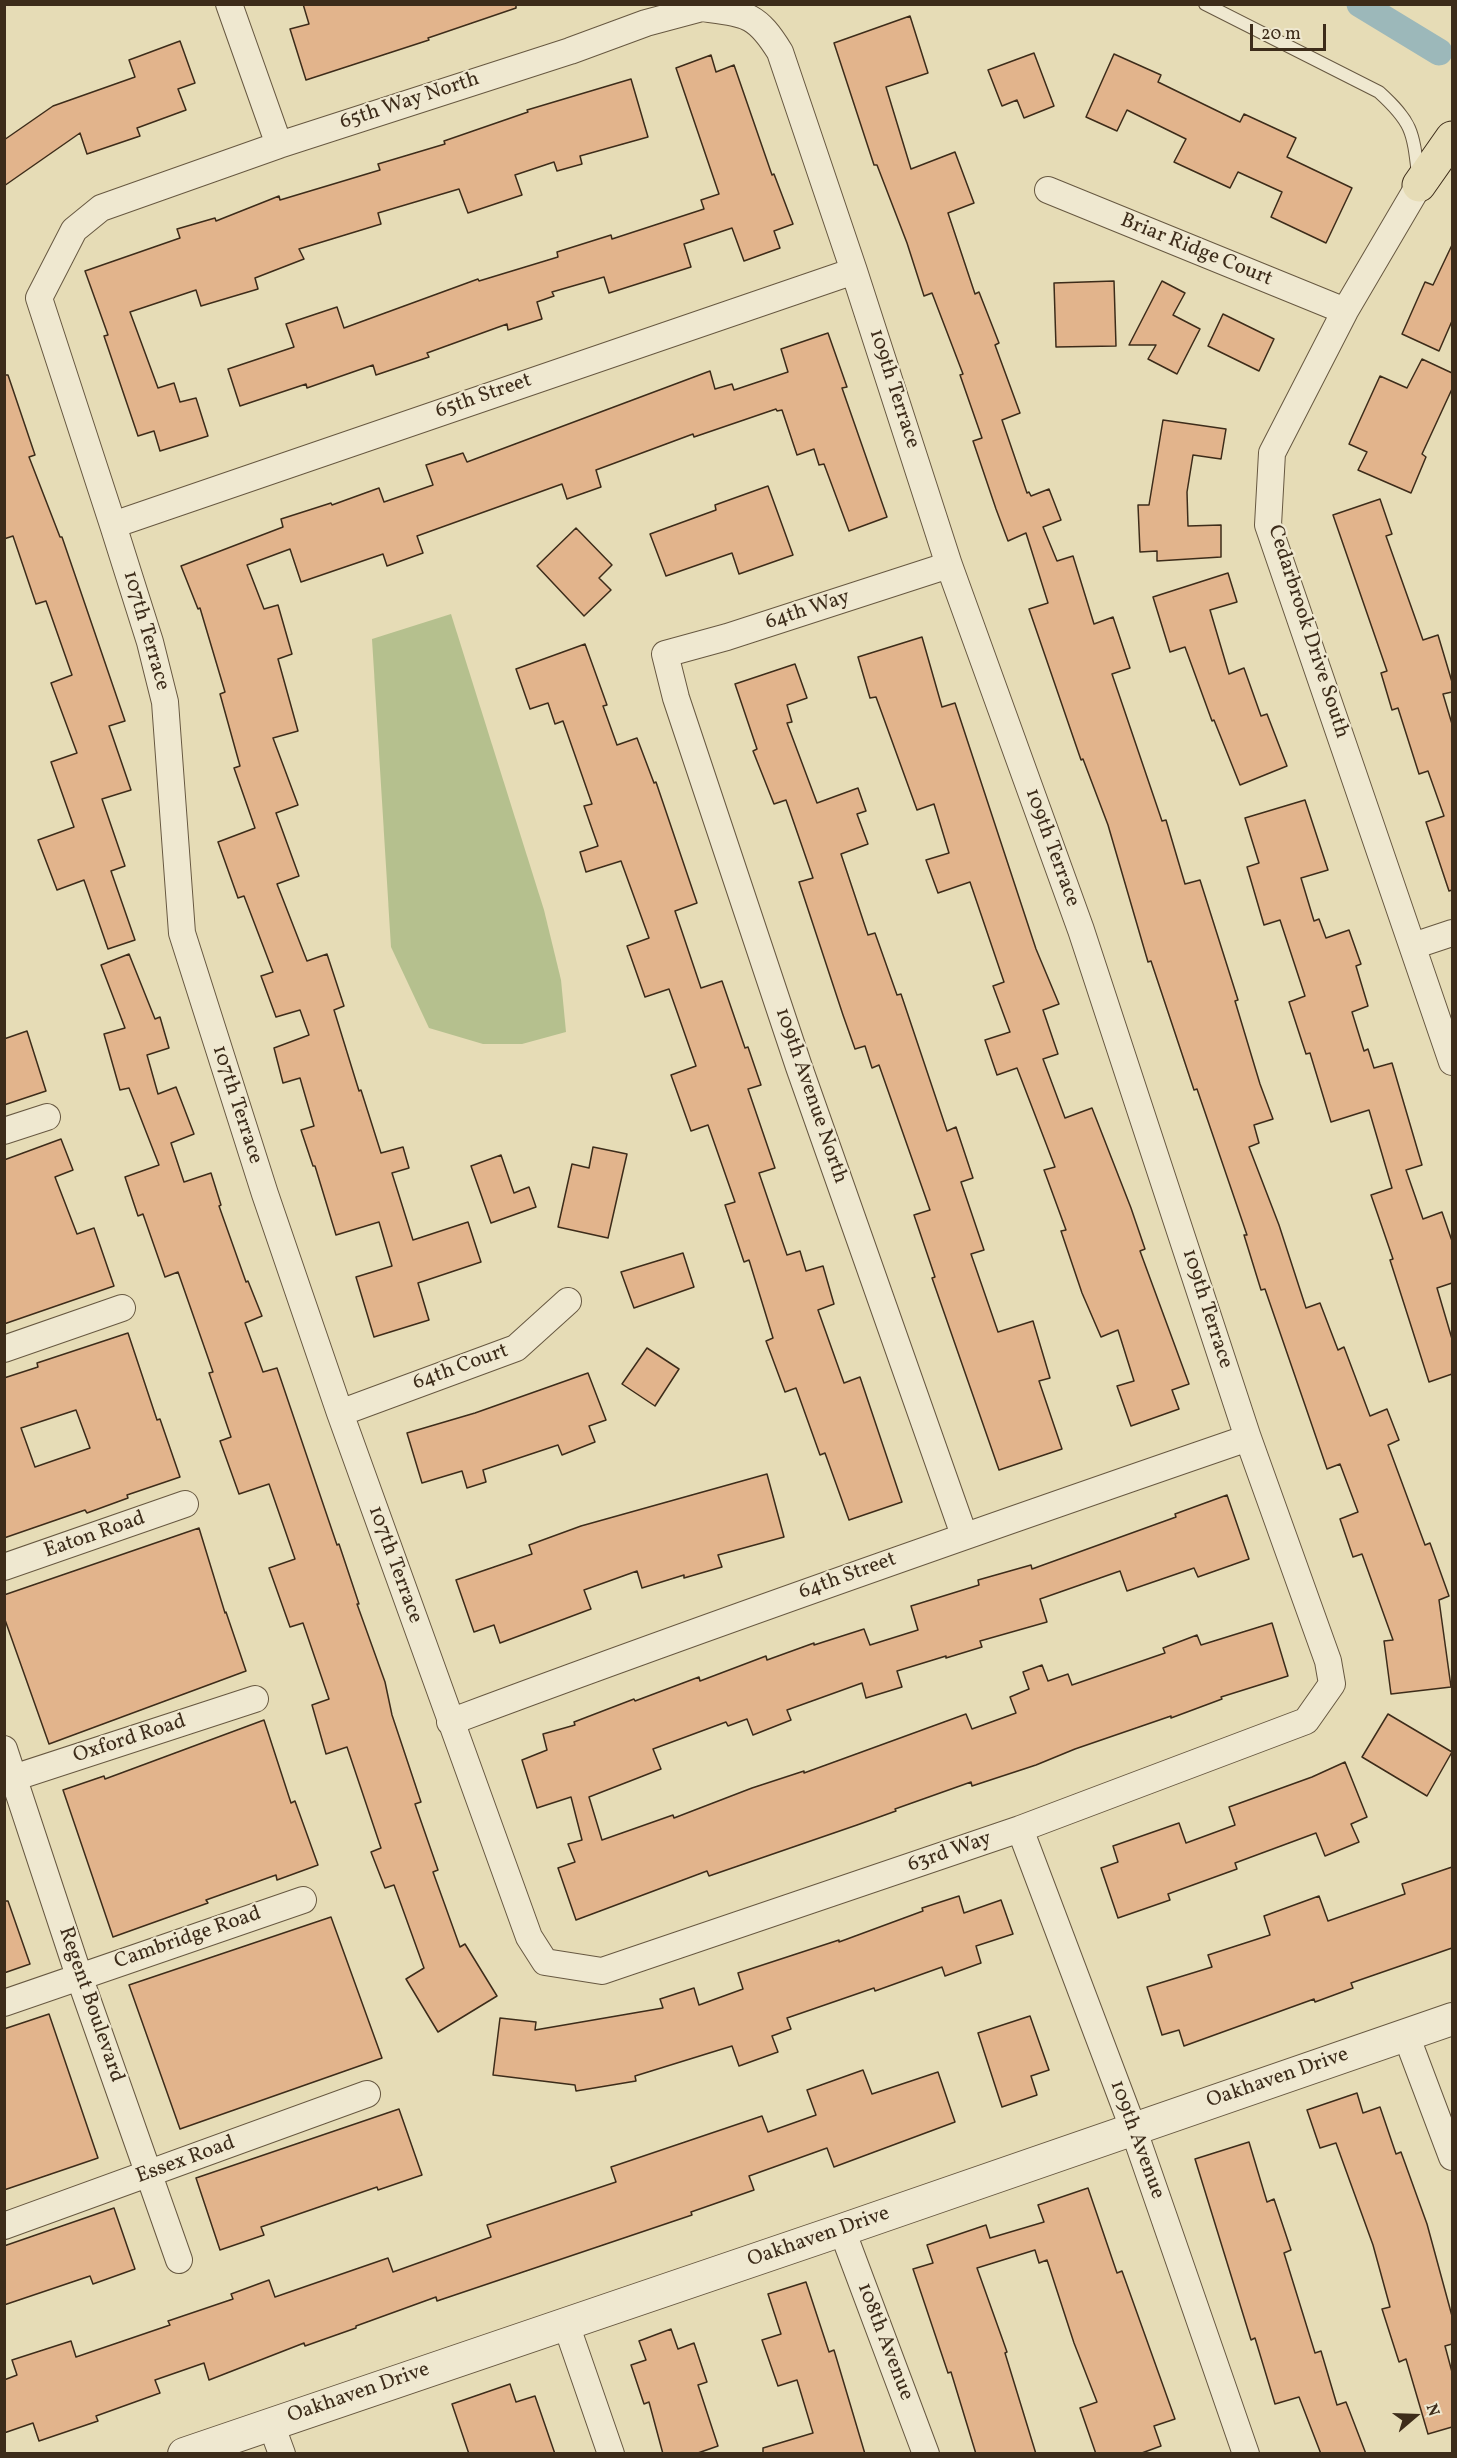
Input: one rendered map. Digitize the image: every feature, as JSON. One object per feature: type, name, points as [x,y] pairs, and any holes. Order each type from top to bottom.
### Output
[{"type":"main road","points":[[1419,185],[1452,138]]},
{"type":"street","points":[[229,4],[279,145]]},
{"type":"street","name":"65th Way North","points":[[74,230],[101,208],[279,145],[570,51],[646,23],[702,8],[739,13],[755,21]]},
{"type":"street","name":"109th Terrace","points":[[755,21],[766,29],[780,52],[950,565],[1080,930],[1248,1437],[1328,1661],[1332,1684]]},
{"type":"street","name":"Cedarbrook Drive South","points":[[1419,185],[1345,311],[1272,453],[1268,525],[1452,1062]]},
{"type":"street","name":"Briar Ridge Court","points":[[1048,190],[1345,311]]},
{"type":"street","name":"107th Terrace","points":[[74,230],[39,298],[150,642],[165,702],[182,933],[265,1194],[340,1413],[529,1937],[545,1962]]},
{"type":"street","name":"65th Street","points":[[113,525],[854,271]]},
{"type":"street","name":"64th Way","points":[[665,654],[727,637],[950,565]]},
{"type":"street","name":"109th Avenue North","points":[[665,654],[680,709],[799,1067],[964,1535]]},
{"type":"street","points":[[1413,946],[1452,933]]},
{"type":"street","points":[[4,1131],[46,1117]]},
{"type":"street","name":"64th Court","points":[[340,1413],[516,1348],[568,1301]]},
{"type":"street","points":[[4,1349],[122,1308]]},
{"type":"street","name":"64th Street","points":[[450,1722],[626,1656],[964,1535],[1248,1437]]},
{"type":"street","name":"Eaton Road","points":[[4,1567],[185,1504]]},
{"type":"street","name":"63rd Way","points":[[545,1962],[602,1971],[1020,1829],[1306,1721],[1332,1684]]},
{"type":"street","name":"Oxford Road","points":[[9,1779],[255,1699]]},
{"type":"street","name":"Regent Boulevard","points":[[4,1749],[9,1779],[179,2260]]},
{"type":"street","name":"109th Avenue","points":[[1020,1829],[1133,2128],[1246,2454]]},
{"type":"street","name":"Cambridge Road","points":[[4,2003],[303,1900]]},
{"type":"street","name":"Oakhaven Drive","points":[[184,2454],[1452,2019]]},
{"type":"street","points":[[1406,2035],[1452,2157]]},
{"type":"street","name":"Essex Road","points":[[4,2226],[367,2094]]},
{"type":"street","name":"108th Avenue","points":[[842,2230],[926,2454]]},
{"type":"street","points":[[566,2324],[611,2454]]},
{"type":"street","points":[[271,2424],[282,2454]]},
{"type":"lane","points":[[1205,4],[1379,92],[1401,112],[1414,138],[1419,185]]},
{"type":"green space","points":[[451,614],[544,910],[561,980],[566,1032],[522,1044],[483,1044],[429,1028],[391,947],[372,639]]},
{"type":"building","points":[[303,4],[516,4],[516,8],[428,38],[429,40],[306,80],[290,29],[309,24]]},
{"type":"building","points":[[910,16],[928,73],[886,87],[911,169],[955,152],[974,203],[948,213],[975,294],[979,292],[999,343],[995,345],[1020,413],[1002,420],[1027,493],[1029,492],[1031,496],[1049,489],[1061,520],[1043,527],[1057,561],[1073,556],[1094,624],[1113,617],[1130,668],[1112,674],[1162,821],[1166,820],[1185,884],[1200,880],[1238,1000],[1235,1001],[1260,1084],[1273,1119],[1254,1125],[1259,1143],[1249,1147],[1279,1225],[1306,1308],[1320,1303],[1338,1350],[1344,1347],[1370,1416],[1387,1409],[1399,1440],[1388,1445],[1425,1545],[1430,1543],[1449,1596],[1439,1600],[1451,1687],[1391,1694],[1384,1641],[1393,1640],[1362,1554],[1353,1557],[1340,1519],[1358,1512],[1340,1464],[1327,1469],[1265,1289],[1261,1290],[1244,1235],[1247,1235],[1197,1089],[1194,1090],[1151,961],[1148,962],[1108,825],[1083,759],[1081,760],[1029,609],[1048,603],[1026,533],[1008,541],[973,441],[982,438],[960,375],[963,374],[932,293],[924,296],[907,243],[877,165],[874,165],[834,43]]},
{"type":"building","points":[[180,41],[195,83],[178,89],[186,110],[137,128],[140,136],[87,154],[80,133],[4,186],[4,140],[53,106],[135,77],[129,60]]},
{"type":"building","points":[[1034,53],[1054,106],[1024,118],[1017,100],[1002,106],[988,70]]},
{"type":"building","points":[[1114,54],[1161,75],[1158,82],[1240,122],[1244,114],[1296,138],[1287,157],[1352,188],[1326,243],[1271,217],[1282,192],[1238,172],[1230,188],[1174,162],[1186,139],[1127,110],[1117,131],[1086,117]]},
{"type":"building","points":[[711,55],[716,72],[734,65],[772,175],[774,174],[793,224],[774,231],[780,248],[744,261],[732,228],[684,244],[691,267],[609,293],[604,277],[552,292],[554,296],[537,302],[542,319],[508,330],[507,324],[427,353],[429,357],[376,375],[373,365],[307,388],[306,384],[240,406],[228,369],[294,347],[286,324],[337,307],[344,328],[478,279],[479,281],[558,257],[557,252],[611,235],[612,239],[704,209],[701,200],[719,194],[676,68]]},
{"type":"building","points":[[631,79],[648,137],[580,156],[582,164],[557,171],[554,162],[515,175],[522,195],[468,213],[459,189],[378,213],[381,224],[299,249],[304,259],[255,278],[258,289],[201,306],[196,290],[130,312],[158,388],[174,383],[180,402],[196,398],[208,436],[160,451],[154,431],[138,436],[104,336],[108,335],[85,271],[180,238],[177,229],[215,218],[216,221],[279,196],[280,200],[380,170],[378,164],[445,144],[444,141],[528,112],[527,110]]},
{"type":"building","points":[[1452,245],[1452,321],[1439,351],[1402,334],[1425,282],[1433,285]]},
{"type":"building","points":[[1114,281],[1116,346],[1056,347],[1054,283]]},
{"type":"building","points":[[1162,281],[1185,293],[1173,315],[1200,329],[1177,374],[1148,359],[1156,345],[1129,345]]},
{"type":"building","points":[[1223,314],[1274,339],[1259,371],[1208,346]]},
{"type":"building","points":[[828,333],[847,387],[842,388],[887,517],[849,531],[824,464],[819,465],[814,449],[797,455],[782,410],[777,411],[776,409],[694,437],[693,434],[596,470],[601,487],[567,499],[562,484],[417,536],[423,553],[387,566],[383,554],[301,582],[290,549],[247,565],[264,609],[278,605],[292,654],[278,659],[298,731],[273,738],[298,805],[276,813],[299,876],[277,884],[307,961],[327,954],[344,1006],[334,1010],[381,1153],[403,1147],[409,1168],[392,1173],[413,1240],[468,1222],[481,1262],[418,1283],[429,1320],[374,1337],[356,1277],[392,1266],[379,1222],[336,1235],[315,1166],[313,1166],[301,1130],[314,1126],[300,1078],[283,1083],[274,1048],[309,1035],[300,1010],[276,1017],[261,976],[273,972],[244,896],[238,898],[218,842],[255,828],[234,768],[240,766],[220,694],[225,692],[200,608],[198,609],[181,566],[283,527],[281,519],[331,503],[332,505],[379,488],[384,502],[433,485],[426,465],[463,453],[467,462],[710,371],[715,389],[732,384],[734,390],[788,372],[781,349]]},
{"type":"building","points":[[1422,359],[1452,373],[1452,389],[1422,454],[1426,457],[1411,493],[1358,470],[1367,452],[1349,444],[1380,376],[1407,388]]},
{"type":"building","points":[[4,375],[8,375],[35,455],[29,457],[60,537],[62,537],[125,721],[109,726],[131,790],[102,799],[125,866],[111,871],[135,940],[108,949],[84,880],[57,890],[38,840],[74,827],[51,762],[77,753],[51,683],[72,675],[46,601],[36,604],[13,536],[4,539]]},
{"type":"building","points":[[1163,420],[1226,429],[1221,459],[1193,455],[1187,492],[1188,526],[1221,525],[1221,557],[1157,561],[1157,551],[1140,552],[1138,505],[1149,505]]},
{"type":"building","points":[[768,486],[793,555],[739,574],[732,553],[666,576],[650,534],[716,510],[715,505]]},
{"type":"building","points":[[1380,499],[1392,534],[1386,536],[1423,640],[1438,635],[1452,682],[1452,692],[1443,694],[1452,724],[1452,890],[1449,891],[1426,822],[1444,816],[1428,771],[1419,774],[1398,708],[1392,710],[1381,673],[1387,671],[1333,515]]},
{"type":"building","points":[[576,528],[612,565],[599,578],[611,590],[584,616],[537,566]]},
{"type":"building","points":[[1228,573],[1237,602],[1210,610],[1229,674],[1244,668],[1261,716],[1267,714],[1287,766],[1240,785],[1214,720],[1212,721],[1185,647],[1170,652],[1153,597]]},
{"type":"building","points":[[922,637],[942,707],[955,703],[1036,949],[1059,1004],[1043,1010],[1058,1054],[1043,1059],[1065,1118],[1092,1108],[1131,1208],[1145,1249],[1140,1251],[1189,1384],[1172,1390],[1179,1409],[1131,1426],[1117,1386],[1134,1381],[1118,1330],[1101,1337],[1082,1293],[1061,1231],[1066,1230],[1044,1170],[1055,1167],[1017,1068],[997,1075],[985,1040],[1010,1032],[993,986],[1004,982],[970,882],[938,893],[926,860],[949,853],[934,804],[917,810],[876,697],[870,698],[858,657]]},
{"type":"building","points":[[585,644],[607,705],[603,706],[617,745],[637,738],[654,783],[656,782],[697,903],[675,911],[701,988],[722,981],[745,1048],[748,1047],[761,1085],[748,1089],[775,1168],[759,1173],[787,1255],[800,1251],[806,1271],[823,1266],[834,1304],[818,1310],[844,1383],[860,1377],[902,1502],[849,1520],[825,1453],[820,1455],[796,1388],[785,1392],[766,1341],[773,1338],[749,1260],[744,1262],[725,1205],[735,1202],[708,1125],[691,1131],[671,1075],[696,1066],[669,989],[645,997],[627,946],[649,938],[621,861],[586,872],[580,852],[598,846],[584,806],[592,804],[563,721],[555,724],[548,703],[530,709],[516,669]]},
{"type":"building","points":[[795,664],[807,698],[787,705],[792,722],[787,723],[817,803],[858,788],[866,811],[857,814],[868,844],[841,854],[868,935],[875,933],[897,995],[901,994],[947,1131],[956,1127],[973,1178],[961,1182],[984,1250],[971,1254],[998,1332],[1033,1321],[1050,1378],[1039,1381],[1062,1449],[999,1470],[932,1278],[935,1277],[914,1215],[930,1210],[879,1065],[872,1068],[865,1046],[855,1049],[799,882],[813,878],[786,800],[774,804],[753,751],[757,749],[735,684]]},
{"type":"building","points":[[1305,800],[1328,870],[1301,878],[1314,921],[1319,919],[1326,938],[1349,930],[1361,964],[1356,966],[1368,1006],[1352,1012],[1364,1051],[1368,1049],[1374,1068],[1392,1063],[1422,1165],[1406,1170],[1423,1219],[1442,1212],[1452,1241],[1452,1283],[1437,1288],[1452,1339],[1452,1374],[1429,1382],[1390,1260],[1393,1259],[1371,1195],[1392,1188],[1369,1110],[1331,1122],[1310,1053],[1306,1054],[1289,1002],[1305,996],[1280,920],[1264,925],[1247,867],[1259,863],[1245,818]]},
{"type":"building","points":[[129,954],[155,1019],[160,1017],[169,1048],[147,1055],[158,1094],[176,1087],[194,1134],[171,1143],[184,1182],[211,1173],[221,1205],[219,1206],[246,1282],[248,1281],[262,1316],[245,1323],[263,1372],[277,1368],[337,1545],[339,1544],[359,1604],[357,1604],[385,1682],[392,1715],[421,1802],[415,1804],[438,1870],[433,1872],[460,1947],[465,1944],[497,1996],[438,2032],[406,1979],[424,1968],[394,1885],[385,1888],[371,1852],[381,1848],[347,1747],[326,1754],[312,1705],[329,1699],[303,1623],[290,1627],[269,1568],[295,1559],[269,1484],[239,1494],[220,1441],[231,1437],[209,1373],[213,1372],[178,1272],[165,1277],[143,1214],[138,1216],[125,1177],[159,1165],[129,1088],[120,1090],[104,1034],[125,1028],[101,965]]},
{"type":"building","points":[[27,1031],[46,1091],[4,1105],[4,1039]]},
{"type":"building","points":[[61,1139],[73,1170],[55,1177],[77,1234],[94,1228],[114,1286],[4,1324],[4,1160]]},
{"type":"building","points":[[593,1147],[627,1154],[608,1238],[558,1227],[572,1164],[589,1168]]},
{"type":"building","points":[[501,1155],[514,1193],[529,1187],[536,1207],[491,1223],[471,1166]]},
{"type":"building","points":[[683,1253],[694,1287],[634,1308],[621,1272]]},
{"type":"building","points":[[128,1333],[157,1420],[160,1419],[180,1477],[127,1495],[128,1498],[87,1513],[85,1510],[4,1538],[4,1378],[38,1367],[37,1363]],"holes":[[[76,1410],[90,1448],[35,1467],[21,1428]]]},
{"type":"building","points":[[647,1348],[679,1369],[655,1406],[622,1384]]},
{"type":"building","points":[[588,1373],[606,1420],[589,1426],[595,1442],[562,1455],[558,1445],[483,1470],[486,1482],[467,1488],[462,1471],[422,1483],[407,1433],[475,1413]]},
{"type":"building","points":[[767,1474],[784,1537],[718,1555],[722,1567],[684,1578],[684,1575],[642,1588],[637,1571],[584,1590],[591,1609],[500,1643],[494,1625],[474,1632],[456,1580],[532,1554],[529,1545],[581,1526]]},
{"type":"building","points":[[1227,1495],[1249,1559],[1198,1577],[1194,1568],[1127,1591],[1120,1571],[1040,1599],[1047,1622],[980,1641],[982,1647],[897,1671],[902,1687],[866,1698],[862,1683],[787,1710],[791,1720],[753,1735],[747,1719],[728,1726],[726,1722],[653,1749],[661,1769],[589,1797],[602,1840],[673,1815],[674,1818],[752,1788],[804,1771],[804,1773],[966,1714],[972,1729],[1016,1713],[1010,1697],[1029,1689],[1023,1672],[1042,1665],[1048,1681],[1068,1674],[1072,1685],[1165,1653],[1163,1648],[1197,1635],[1201,1645],[1272,1623],[1288,1676],[1221,1697],[1222,1699],[1171,1718],[1171,1716],[1075,1749],[1036,1765],[972,1786],[971,1782],[857,1825],[709,1876],[707,1871],[576,1920],[558,1868],[575,1862],[568,1844],[582,1840],[571,1797],[537,1808],[522,1760],[547,1750],[543,1734],[575,1725],[574,1722],[634,1699],[635,1701],[699,1677],[700,1681],[766,1656],[767,1660],[814,1643],[814,1645],[864,1629],[870,1645],[918,1630],[911,1606],[979,1585],[978,1580],[1031,1565],[1032,1569],[1176,1517],[1175,1514]]},
{"type":"building","points":[[199,1528],[225,1613],[246,1671],[49,1744],[4,1617],[4,1595]]},
{"type":"building","points":[[1388,1714],[1452,1752],[1427,1796],[1362,1757]]},
{"type":"building","points":[[264,1720],[291,1803],[295,1801],[318,1865],[277,1880],[276,1875],[206,1900],[208,1903],[113,1937],[63,1790],[104,1776],[105,1779]]},
{"type":"building","points":[[1345,1762],[1367,1817],[1351,1824],[1359,1842],[1325,1856],[1316,1833],[1235,1863],[1237,1869],[1168,1894],[1170,1900],[1118,1918],[1101,1868],[1118,1862],[1113,1846],[1179,1823],[1186,1843],[1235,1825],[1229,1807],[1312,1777]]},
{"type":"building","points":[[1452,1867],[1452,1948],[1351,1983],[1353,1988],[1315,2002],[1314,1999],[1184,2046],[1179,2030],[1162,2035],[1147,1987],[1212,1967],[1208,1955],[1270,1935],[1264,1916],[1319,1896],[1328,1921],[1405,1894],[1402,1884]]},
{"type":"building","points":[[959,1896],[964,1913],[1001,1900],[1013,1934],[976,1946],[981,1963],[945,1976],[942,1967],[875,1991],[874,1988],[787,2018],[791,2029],[772,2036],[778,2052],[739,2066],[732,2046],[635,2076],[636,2081],[576,2091],[575,2085],[493,2075],[500,2018],[536,2022],[535,2030],[663,2008],[660,1999],[694,1988],[699,2005],[743,1989],[738,1973],[839,1940],[839,1942],[923,1911],[922,1908]]},
{"type":"building","points":[[4,1901],[8,1901],[30,1964],[4,1973]]},
{"type":"building","points":[[331,1917],[382,2058],[180,2129],[129,1985]]},
{"type":"building","points":[[49,2014],[98,2158],[4,2190],[4,2029]]},
{"type":"building","points":[[1030,2016],[1049,2070],[1031,2076],[1037,2095],[1002,2107],[978,2033]]},
{"type":"building","points":[[863,2070],[872,2094],[938,2072],[955,2122],[834,2167],[827,2148],[749,2176],[754,2190],[691,2212],[692,2215],[437,2301],[436,2297],[305,2346],[304,2343],[209,2380],[204,2363],[155,2380],[160,2393],[96,2416],[98,2421],[39,2441],[33,2423],[4,2433],[4,2380],[17,2375],[12,2360],[71,2341],[76,2357],[170,2325],[168,2321],[233,2299],[231,2294],[269,2280],[275,2297],[388,2258],[393,2272],[491,2237],[487,2225],[616,2182],[611,2167],[762,2116],[768,2132],[816,2115],[807,2090]]},
{"type":"building","points":[[1357,2093],[1363,2113],[1380,2107],[1396,2154],[1401,2152],[1427,2224],[1452,2316],[1452,2344],[1445,2346],[1452,2372],[1452,2427],[1428,2434],[1406,2359],[1399,2362],[1382,2309],[1390,2307],[1373,2245],[1336,2143],[1320,2148],[1307,2110]]},
{"type":"building","points":[[399,2109],[422,2175],[378,2190],[377,2187],[261,2227],[264,2235],[220,2250],[196,2178]]},
{"type":"building","points":[[1249,2142],[1267,2202],[1274,2199],[1291,2250],[1284,2253],[1315,2353],[1321,2351],[1337,2405],[1346,2402],[1366,2454],[1321,2454],[1299,2397],[1275,2404],[1255,2338],[1251,2340],[1195,2159]]},
{"type":"building","points":[[1088,2188],[1117,2273],[1122,2271],[1175,2419],[1154,2426],[1161,2446],[1139,2454],[1096,2454],[1080,2408],[1097,2402],[1074,2343],[1047,2260],[1039,2263],[1035,2250],[977,2268],[1007,2352],[1005,2353],[1036,2454],[976,2454],[951,2372],[948,2373],[913,2269],[933,2263],[927,2245],[986,2225],[990,2238],[1044,2222],[1038,2205]]},
{"type":"building","points":[[114,2208],[135,2269],[93,2284],[90,2276],[4,2305],[4,2246]]},
{"type":"building","points":[[806,2282],[829,2352],[834,2350],[865,2454],[763,2454],[763,2448],[813,2433],[797,2380],[778,2386],[762,2340],[781,2334],[768,2294]]},
{"type":"building","points":[[671,2329],[678,2349],[694,2343],[707,2382],[698,2385],[718,2446],[695,2454],[663,2454],[649,2402],[644,2404],[631,2365],[646,2360],[639,2341]]},
{"type":"building","points":[[510,2384],[516,2402],[535,2396],[555,2454],[469,2454],[452,2404]]},
{"type":"waterway","points":[[1360,4],[1439,52]]}]
